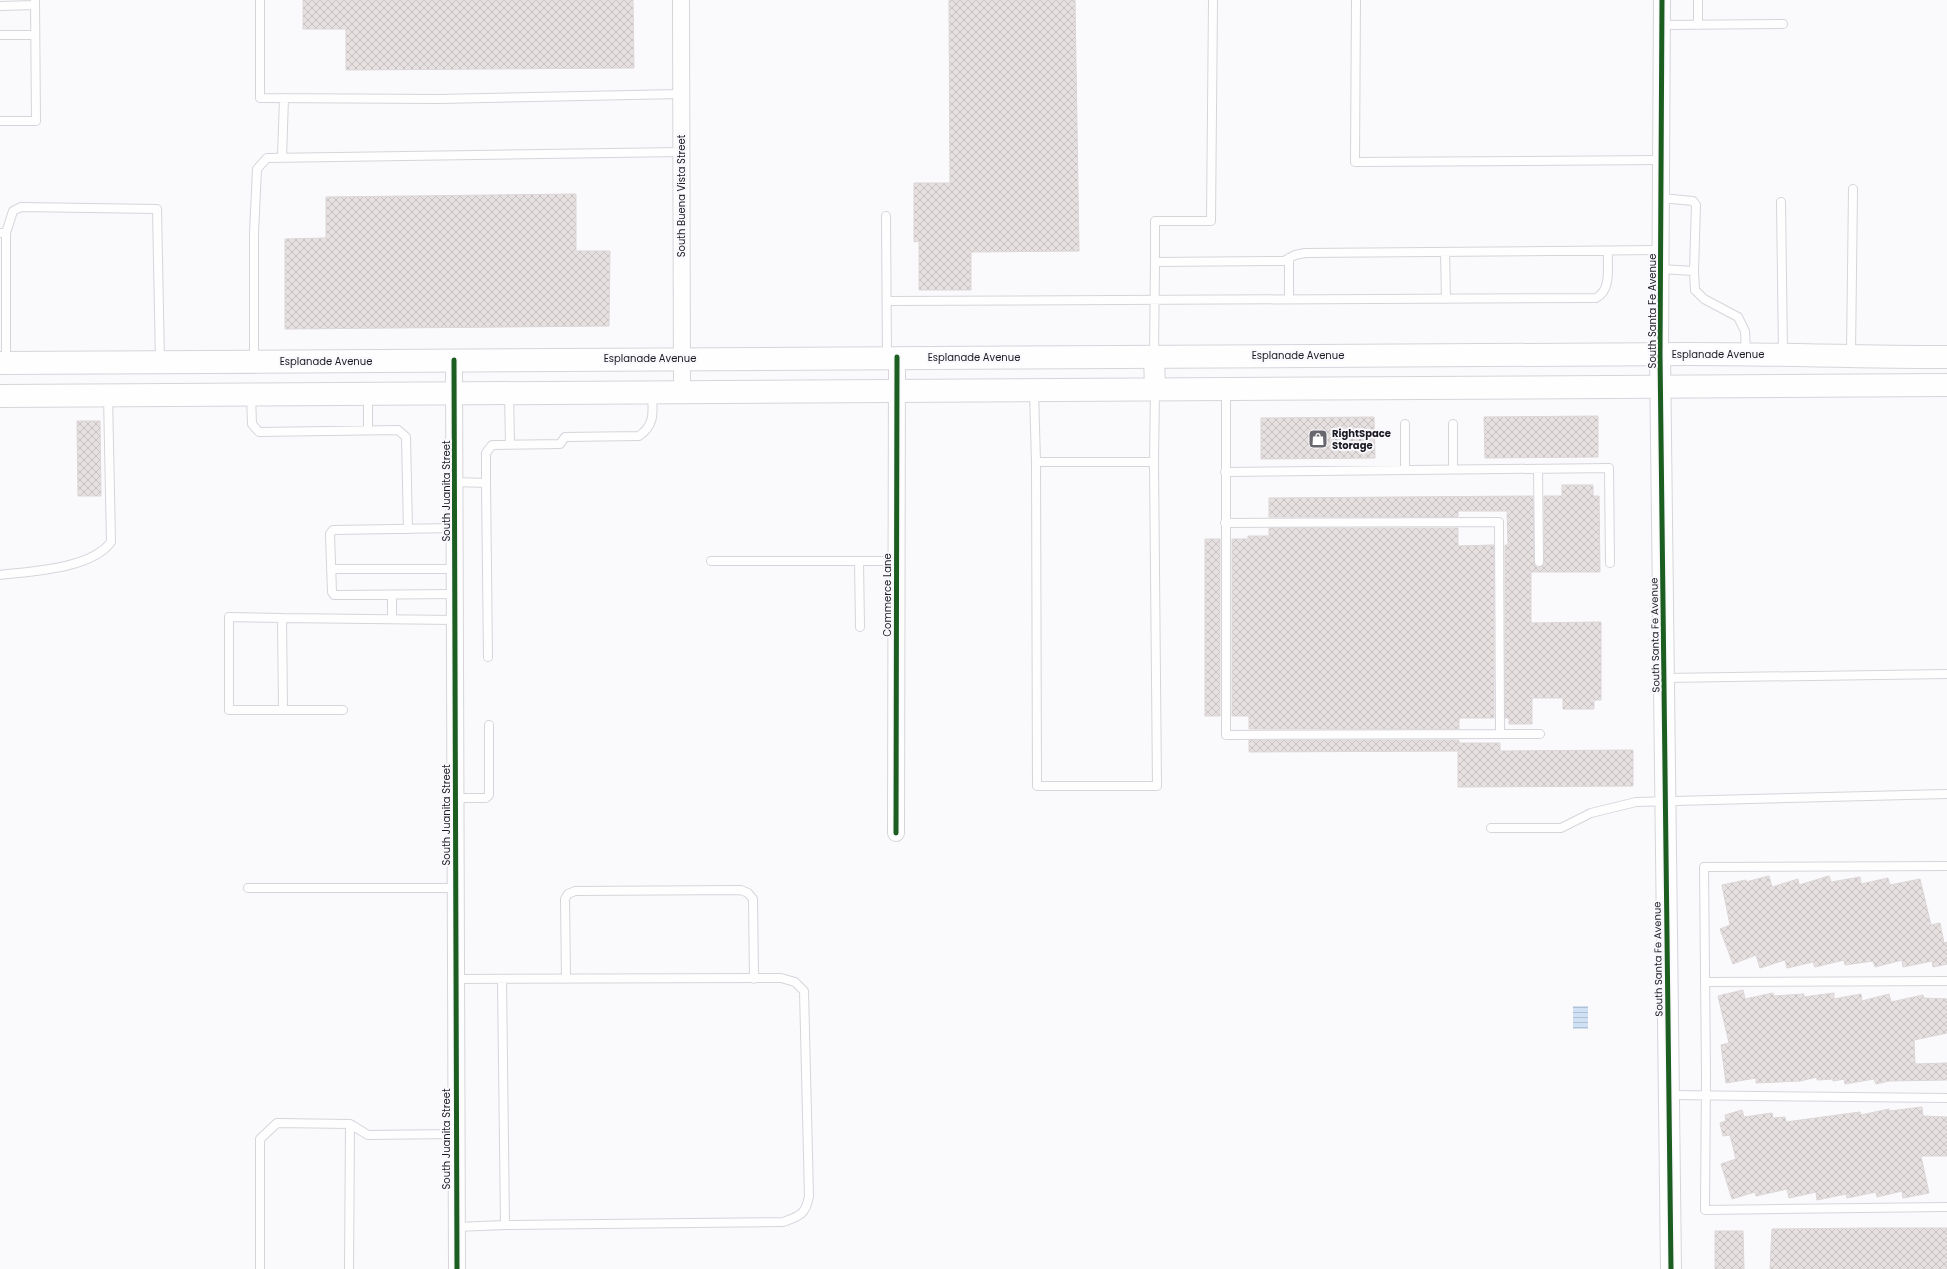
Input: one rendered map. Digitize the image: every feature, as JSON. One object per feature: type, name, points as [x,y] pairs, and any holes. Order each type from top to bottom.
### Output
[{"type":"main road","name":"Esplanade Avenue","points":[[3,363],[1782,353],[1851,357],[1947,357]]},
{"type":"main road","points":[[1330,355],[1330,387]]},
{"type":"main road","points":[[3,363],[3,396],[1330,387],[1947,385]]},
{"type":"street","name":"South Buena Vista Street","points":[[681,0],[680,358],[682,392]]},
{"type":"street","name":"South Santa Fe Avenue","points":[[1662,0],[1660,354],[1662,386],[1671,1269]]},
{"type":"street","points":[[1154,356],[1155,389]]},
{"type":"street","name":"Commerce Lane","points":[[892,357],[897,390],[896,833]]},
{"type":"street","name":"South Juanita Street","points":[[454,360],[457,1269]]},
{"type":"lane","points":[[260,0],[260,98],[439,99],[681,94]]},
{"type":"lane","points":[[1154,356],[1155,221],[1211,221],[1213,0]]},
{"type":"lane","points":[[1356,0],[1354,162],[1661,160]]},
{"type":"lane","points":[[1698,0],[1698,25]]},
{"type":"lane","points":[[0,6],[35,3],[36,121],[0,121]]},
{"type":"lane","points":[[1662,25],[1783,24]]},
{"type":"lane","points":[[0,35],[35,35]]},
{"type":"lane","points":[[282,157],[284,98]]},
{"type":"lane","points":[[254,362],[254,233],[257,169],[267,158],[681,152]]},
{"type":"lane","points":[[1851,357],[1853,189]]},
{"type":"lane","points":[[1661,198],[1686,199],[1693,201],[1696,205],[1694,270],[1695,290],[1704,299],[1738,317],[1743,324],[1745,331],[1746,354]]},
{"type":"lane","points":[[1781,202],[1782,353]]},
{"type":"lane","points":[[3,363],[3,233],[13,211],[21,207],[157,209],[160,362]]},
{"type":"lane","points":[[886,216],[887,301],[892,357]]},
{"type":"lane","points":[[887,301],[1596,298],[1603,295],[1607,288],[1608,250]]},
{"type":"lane","points":[[1155,262],[1284,262],[1289,258],[1305,253],[1660,250]]},
{"type":"lane","points":[[1445,252],[1446,299]]},
{"type":"lane","points":[[1289,258],[1289,299]]},
{"type":"lane","points":[[1660,269],[1694,270]]},
{"type":"lane","points":[[1226,388],[1226,735],[1540,734]]},
{"type":"lane","points":[[1034,389],[1036,462],[1037,786],[1157,786],[1154,462],[1155,389]]},
{"type":"lane","points":[[509,392],[510,444]]},
{"type":"lane","points":[[488,657],[486,453],[492,445],[560,444],[565,437],[639,436],[647,431],[653,420],[652,392]]},
{"type":"lane","points":[[368,393],[368,430]]},
{"type":"lane","points":[[251,395],[252,424],[259,432],[398,430],[406,437],[408,529]]},
{"type":"lane","points":[[0,575],[44,569],[88,559],[104,551],[111,542],[108,396]]},
{"type":"lane","points":[[1405,424],[1405,470]]},
{"type":"lane","points":[[1453,424],[1453,469]]},
{"type":"lane","points":[[1036,462],[1154,462]]},
{"type":"lane","points":[[1225,472],[1609,468],[1610,563]]},
{"type":"lane","points":[[1538,469],[1539,562]]},
{"type":"lane","points":[[455,482],[486,483]]},
{"type":"lane","points":[[1225,523],[1499,522],[1500,734]]},
{"type":"lane","points":[[455,528],[333,530],[330,534],[332,592],[334,595],[455,594]]},
{"type":"lane","points":[[859,561],[860,627]]},
{"type":"lane","points":[[710,562],[896,561]]},
{"type":"lane","points":[[331,570],[455,569]]},
{"type":"lane","points":[[392,595],[392,619]]},
{"type":"lane","points":[[342,710],[229,710],[229,617],[455,620]]},
{"type":"lane","points":[[282,618],[282,710]]},
{"type":"lane","points":[[1665,678],[1947,674]]},
{"type":"lane","points":[[455,798],[486,798],[489,795],[488,725]]},
{"type":"lane","points":[[1491,828],[1561,828],[1591,813],[1636,802],[1947,794]]},
{"type":"lane","points":[[1947,866],[1704,867],[1706,1095],[1705,1210],[1947,1207]]},
{"type":"lane","points":[[248,888],[455,888]]},
{"type":"lane","points":[[566,979],[565,899],[568,894],[575,891],[733,890],[741,890],[748,893],[753,899],[754,979]]},
{"type":"lane","points":[[455,980],[780,978],[795,982],[804,991],[809,1196],[807,1208],[797,1217],[783,1222],[505,1225],[456,1227]]},
{"type":"lane","points":[[502,979],[505,1225]]},
{"type":"lane","points":[[1705,982],[1947,981]]},
{"type":"lane","points":[[1669,1095],[1947,1098]]},
{"type":"lane","points":[[260,1269],[260,1139],[277,1123],[350,1124],[368,1135],[456,1134]]},
{"type":"lane","points":[[349,1269],[350,1124]]},
{"type":"water","points":[[1573,1006],[1588,1006],[1588,1029],[1573,1029]]},
{"type":"building","points":[[303,0],[633,0],[634,68],[346,70],[346,29],[303,29]]},
{"type":"building","points":[[949,0],[1075,0],[1079,251],[971,252],[971,290],[919,290],[919,241],[914,242],[914,183],[950,183]]},
{"type":"building","points":[[576,194],[576,251],[610,251],[609,326],[285,329],[285,239],[326,238],[326,197]]},
{"type":"building","points":[[1598,416],[1598,457],[1485,458],[1484,417]]},
{"type":"building","name":"RightSpace Storage","points":[[1374,417],[1375,458],[1261,459],[1261,418]]},
{"type":"building","points":[[77,421],[100,421],[101,496],[78,496]]},
{"type":"building","points":[[1562,485],[1593,485],[1593,496],[1599,496],[1600,572],[1531,572],[1531,623],[1601,622],[1601,700],[1594,700],[1594,709],[1563,709],[1563,698],[1532,698],[1532,724],[1509,724],[1509,718],[1505,718],[1505,545],[1508,545],[1507,511],[1458,511],[1458,517],[1269,517],[1269,498],[1533,496],[1534,562],[1536,567],[1539,567],[1544,565],[1544,496],[1562,496]]},
{"type":"building","points":[[1269,528],[1458,528],[1458,546],[1494,545],[1494,718],[1459,718],[1459,729],[1249,729],[1249,716],[1232,716],[1232,539],[1248,539],[1248,536],[1269,536]]},
{"type":"building","points":[[1205,539],[1220,539],[1220,716],[1205,716]]},
{"type":"building","points":[[1249,740],[1459,740],[1459,743],[1500,743],[1500,751],[1633,750],[1633,786],[1458,787],[1458,751],[1249,752]]},
{"type":"building","points":[[1769,876],[1772,887],[1798,879],[1799,885],[1829,876],[1831,882],[1860,877],[1861,884],[1888,878],[1890,885],[1920,879],[1931,925],[1940,923],[1944,943],[1947,942],[1947,964],[1933,967],[1932,961],[1903,967],[1902,960],[1875,967],[1873,961],[1845,965],[1844,960],[1815,967],[1813,962],[1787,968],[1785,960],[1760,968],[1756,955],[1733,964],[1720,929],[1730,925],[1722,885],[1746,880],[1746,882]]},
{"type":"building","points":[[1743,990],[1745,999],[1773,993],[1774,996],[1804,994],[1804,997],[1834,993],[1834,999],[1861,994],[1862,1001],[1889,994],[1891,1002],[1923,995],[1924,998],[1947,999],[1947,1033],[1914,1040],[1915,1064],[1947,1063],[1947,1080],[1889,1081],[1876,1084],[1874,1079],[1845,1084],[1844,1079],[1833,1081],[1833,1079],[1817,1080],[1817,1077],[1800,1081],[1756,1083],[1756,1078],[1726,1083],[1721,1045],[1729,1043],[1718,996]]},
{"type":"building","points":[[1922,1107],[1923,1116],[1947,1117],[1947,1156],[1921,1156],[1929,1193],[1903,1198],[1902,1191],[1877,1197],[1876,1192],[1847,1198],[1846,1194],[1817,1200],[1816,1192],[1789,1198],[1787,1189],[1756,1196],[1755,1192],[1732,1199],[1721,1164],[1736,1159],[1730,1135],[1723,1136],[1720,1123],[1726,1121],[1725,1115],[1742,1110],[1744,1117],[1772,1113],[1773,1118],[1785,1117],[1786,1122],[1860,1112],[1861,1115],[1889,1109],[1890,1111]]},
{"type":"building","points":[[1947,1228],[1947,1269],[1770,1269],[1772,1229]]},
{"type":"building","points":[[1715,1231],[1743,1231],[1744,1269],[1715,1269]]},
{"type":"cycle path","points":[[1662,0],[1660,354],[1671,1269]]},
{"type":"cycle path","points":[[896,833],[897,357]]},
{"type":"cycle path","points":[[454,360],[457,1269]]},
{"type":"place","name":"RightSpace Storage","points":[[1318,439]]}]
